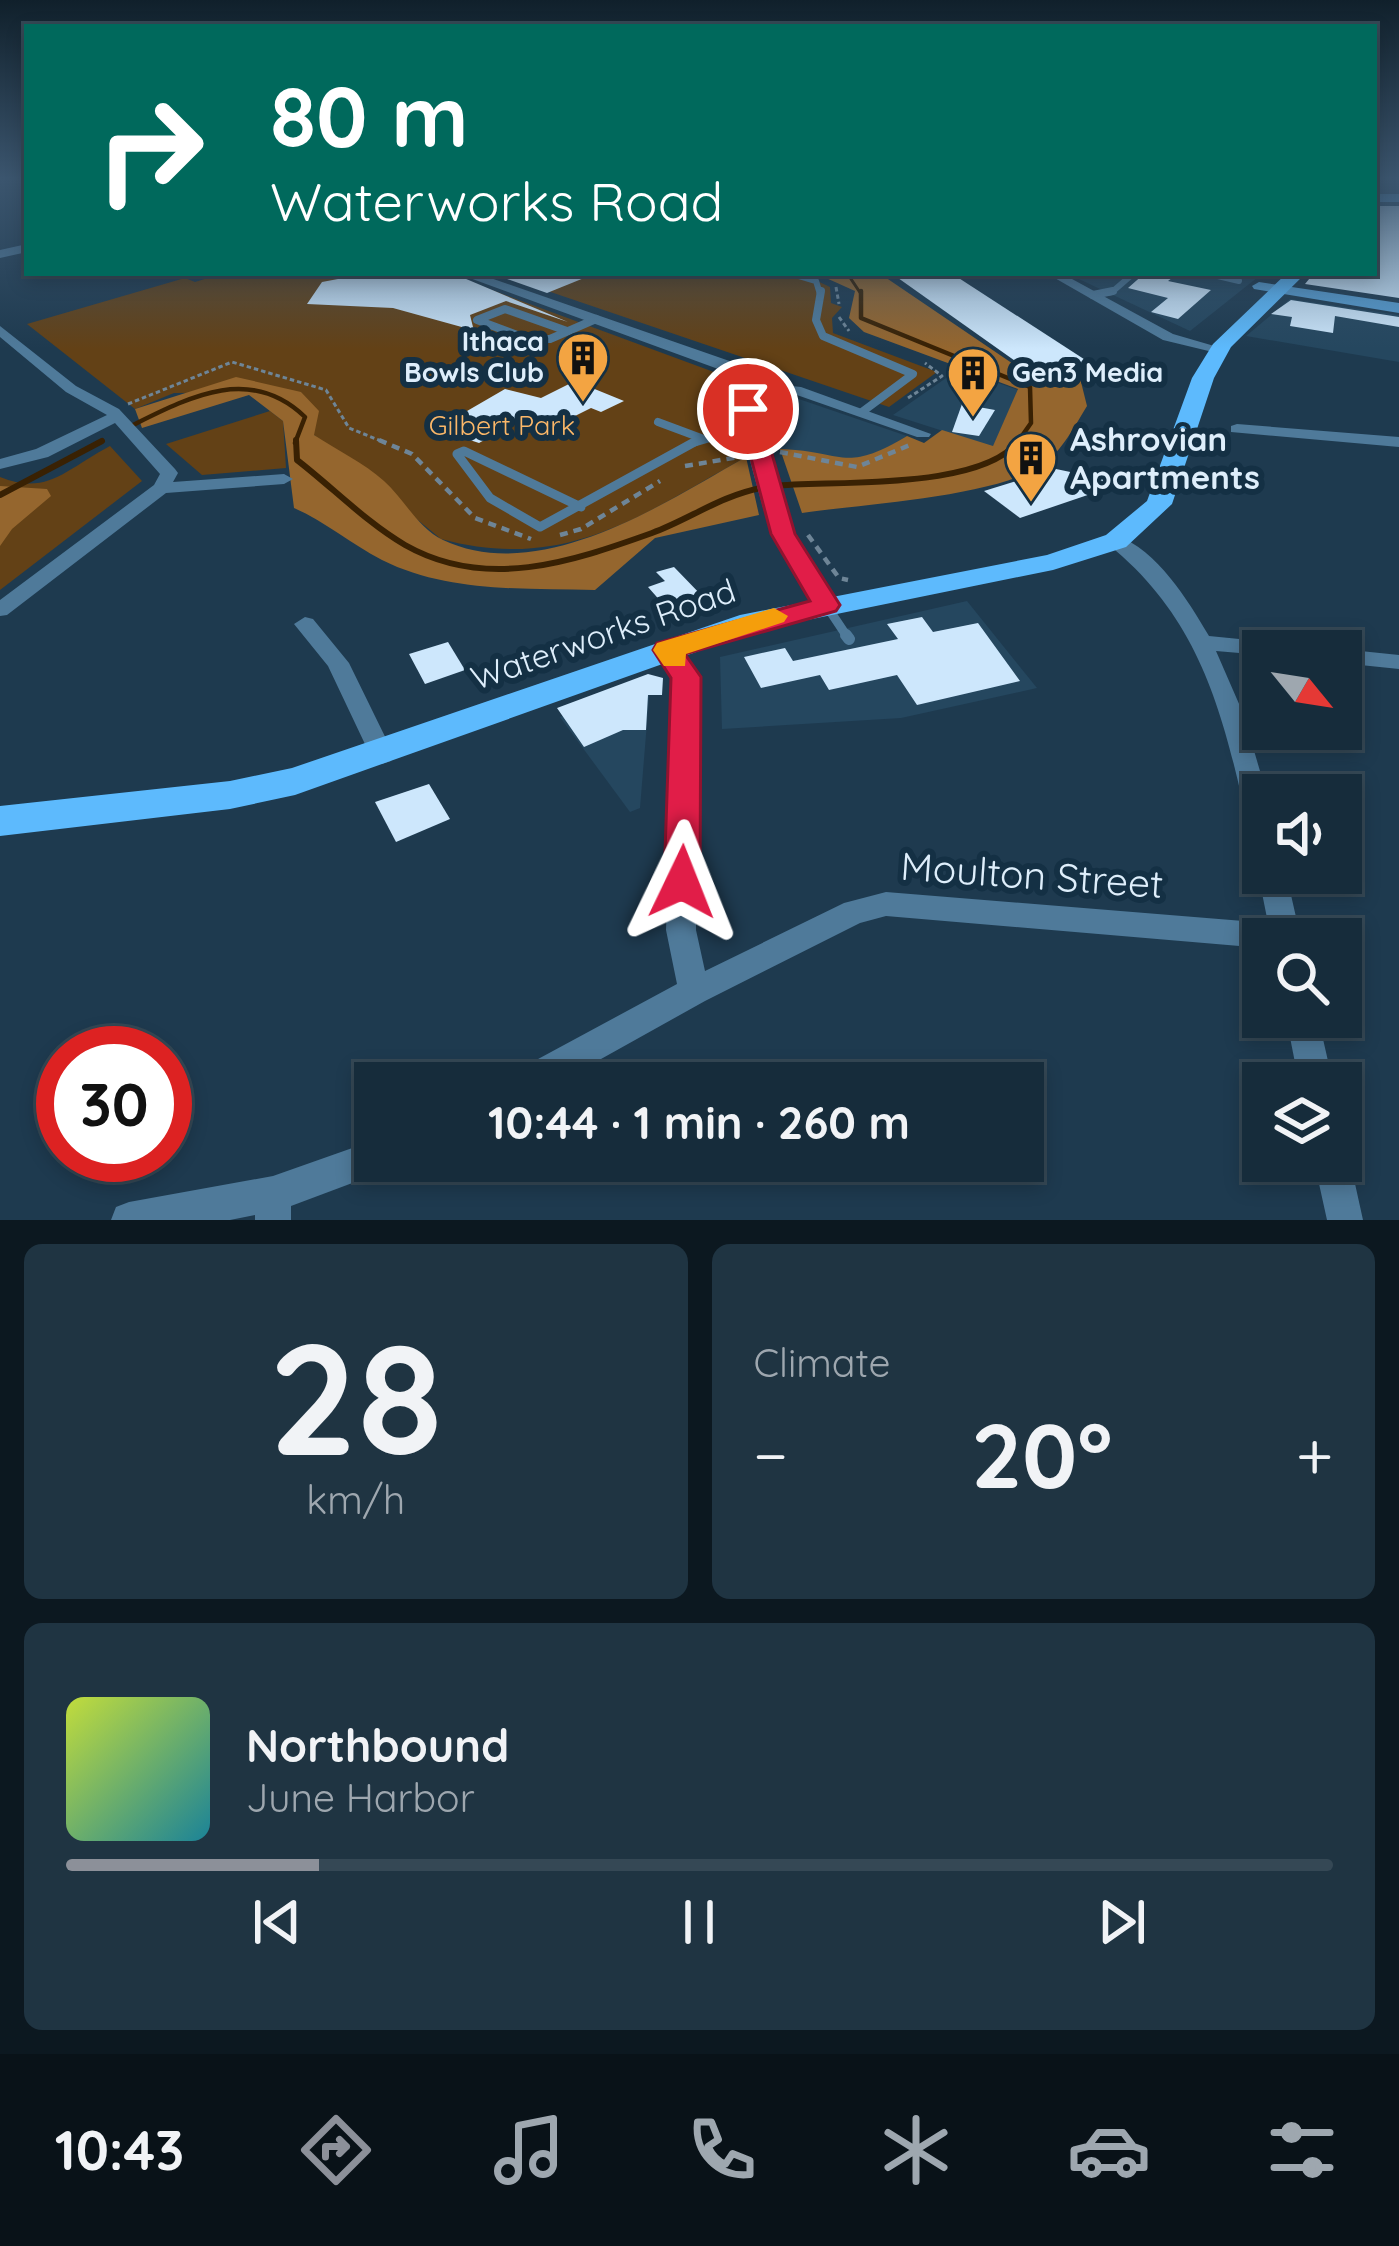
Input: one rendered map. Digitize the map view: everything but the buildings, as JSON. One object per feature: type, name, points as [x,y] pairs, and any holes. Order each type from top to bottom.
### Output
[{"type":"main road","points":[[1263,282],[1399,308]]},
{"type":"main road","name":"Waterworks Road","points":[[0,821],[230,795],[323,775],[667,650],[826,605],[1068,559],[1117,541],[1149,518],[1163,497],[1212,348],[1263,282]]},
{"type":"street","points":[[471,276],[730,367],[746,386],[751,426],[763,451],[774,508],[788,546],[826,605]]},
{"type":"street","points":[[1058,276],[1168,337],[1212,348]]},
{"type":"street","points":[[0,330],[71,389],[118,416],[132,438],[169,473],[161,488],[0,610]]},
{"type":"street","points":[[746,386],[783,387],[923,434]]},
{"type":"street","points":[[0,464],[42,453],[118,416]]},
{"type":"street","points":[[1237,428],[1399,442]]},
{"type":"street","points":[[161,488],[284,479]]},
{"type":"street","points":[[1117,541],[1157,571],[1200,641],[1250,774]]},
{"type":"street","points":[[305,624],[338,663],[382,754]]},
{"type":"street","points":[[1200,641],[1242,646]]},
{"type":"street","points":[[667,650],[686,677],[681,930],[694,992]]},
{"type":"street","points":[[1362,658],[1399,662]]},
{"type":"street","name":"Moulton Street","points":[[565,1062],[854,912],[886,904],[1242,934]]},
{"type":"street","points":[[129,1220],[273,1207],[354,1168]]},
{"type":"street","points":[[1337,1182],[1345,1220]]},
{"type":"lane","points":[[799,276],[816,281],[821,289],[816,320],[823,336],[913,374],[862,412]]},
{"type":"lane","points":[[1093,295],[1112,292],[1131,276]]},
{"type":"lane","points":[[1224,276],[1263,282]]},
{"type":"lane","points":[[567,331],[505,309],[477,320],[527,339],[567,331],[596,320]]},
{"type":"lane","points":[[658,422],[701,438]]},
{"type":"lane","points":[[581,507],[464,451],[457,454],[490,498],[540,526],[581,507],[701,438],[751,426]]},
{"type":"lane","points":[[826,605],[848,638]]},
{"type":"path","points":[[118,416],[128,404],[225,363],[312,384],[332,395],[349,428],[412,454],[475,518],[518,538],[581,529],[669,474]]},
{"type":"path","points":[[682,467],[763,451],[836,468],[864,467],[886,460],[923,434]]},
{"type":"path","points":[[808,535],[838,578],[848,580]]},
{"type":"shaded area","points":[[822,276],[883,276],[1034,378],[1079,374],[1087,406],[1056,452],[1021,476],[961,492],[802,513],[780,449],[856,457],[907,436],[924,443],[942,430],[993,446],[1018,389],[864,332],[849,318],[855,291]]},
{"type":"shaded area","points":[[1072,276],[1259,276],[1190,331]]},
{"type":"shaded area","points":[[1290,299],[1399,315],[1399,362],[1246,336]]},
{"type":"shaded area","points":[[959,369],[1018,390],[993,447],[893,415]]},
{"type":"shaded area","points":[[236,377],[301,392],[319,411],[314,435],[376,474],[434,535],[481,552],[520,553],[600,533],[746,457],[759,515],[655,538],[595,590],[487,587],[433,578],[382,560],[294,508],[283,421],[249,395],[142,428],[135,409]]},
{"type":"shaded area","points":[[793,397],[907,436],[875,455],[848,462],[780,449],[772,408]]},
{"type":"shaded area","points":[[0,486],[47,489],[51,496],[12,529],[0,546]]},
{"type":"shaded area","points":[[967,601],[1037,688],[901,718],[722,729],[720,657]]},
{"type":"shaded area","points":[[644,683],[650,686],[640,808],[630,812],[560,717]]},
{"type":"green space","name":"Gilbert Park","points":[[214,276],[454,276],[722,375],[746,457],[601,533],[527,549],[486,548],[441,539],[314,435],[301,392],[174,393],[135,409],[27,324],[185,278],[195,282]]},
{"type":"green space","points":[[504,276],[806,276],[830,287],[831,303],[842,307],[832,318],[833,333],[937,372],[889,407]]},
{"type":"green space","points":[[270,411],[283,421],[286,468],[202,475],[166,444]]},
{"type":"green space","points":[[110,446],[142,481],[0,590],[0,477],[44,482]]},
{"type":"waterway","points":[[849,276],[861,294]]},
{"type":"waterway","points":[[861,294],[861,318],[1030,387],[1031,423],[1017,443]]},
{"type":"waterway","points":[[133,425],[199,396],[242,389],[264,392],[305,417],[296,440]]},
{"type":"waterway","points":[[296,440],[297,460],[377,526],[405,545],[466,567],[528,567],[591,554],[761,488]]},
{"type":"waterway","points":[[774,486],[941,475],[1001,456],[1019,440]]},
{"type":"waterway","points":[[0,495],[102,441],[97,443]]},
{"type":"slow traffic","points":[[674,659],[667,650],[774,616]]},
{"type":"place","name":"Ithaca Bowls Club","points":[[583,404]]},
{"type":"place","name":"Gen3 Media","points":[[973,419]]},
{"type":"place","name":"Ashrovian Apartments","points":[[1031,504]]},
{"type":"route","points":[[682,882],[686,677],[667,650],[751,622],[826,605],[783,534],[748,409]]}]
